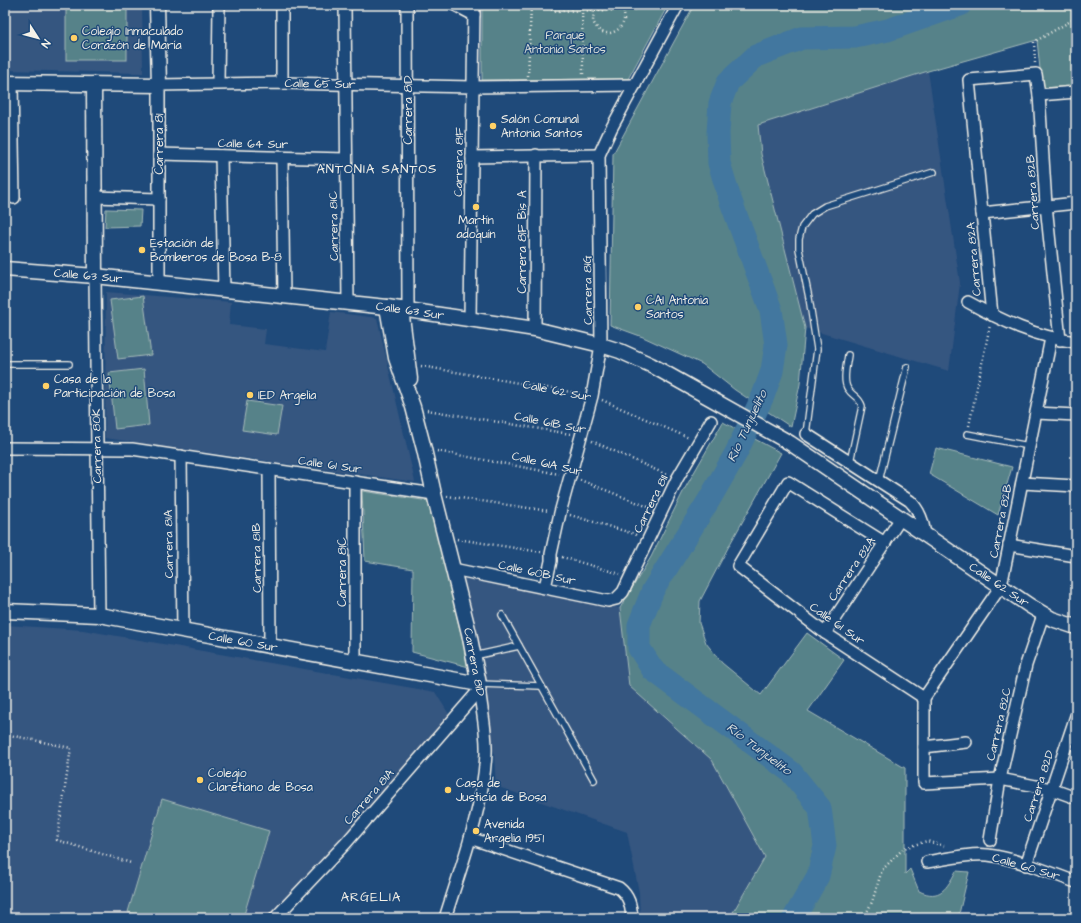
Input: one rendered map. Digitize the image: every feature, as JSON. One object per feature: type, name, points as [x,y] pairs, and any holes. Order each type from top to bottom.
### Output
[{"type":"street","name":"Carrera 81","points":[[157,5],[159,84],[159,283]]},
{"type":"street","points":[[218,83],[219,5]]},
{"type":"street","points":[[282,5],[282,83]]},
{"type":"street","name":"Carrera 81C","points":[[345,5],[348,303]]},
{"type":"street","name":"Carrera 81D","points":[[407,5],[408,86],[396,358],[413,407],[424,449],[474,656],[486,751],[481,792],[470,838],[445,918]]},
{"type":"street","points":[[455,5],[474,10]]},
{"type":"street","name":"Carrera 81G","points":[[545,587],[560,513],[592,396],[601,344],[599,155],[611,129],[678,6]]},
{"type":"street","name":"Carrera 81F","points":[[470,319],[474,10]]},
{"type":"street","name":"Carrera 82A","points":[[992,315],[969,80],[1036,74]]},
{"type":"street","name":"Carrera 82B","points":[[924,698],[1001,586],[1029,446],[1055,339],[1040,95],[1036,74]]},
{"type":"street","name":"Calle 65 Sur","points":[[9,83],[282,83],[473,87],[635,85]]},
{"type":"street","points":[[9,83],[14,198]]},
{"type":"street","name":"Carrera 80K","points":[[94,84],[99,615]]},
{"type":"street","points":[[1040,95],[1076,92]]},
{"type":"street","name":"Calle 64 Sur","points":[[159,154],[346,159]]},
{"type":"street","name":"Carrera 81F Bis A","points":[[535,329],[536,155]]},
{"type":"street","points":[[472,157],[599,155]]},
{"type":"street","points":[[221,156],[224,290]]},
{"type":"street","points":[[282,158],[284,297]]},
{"type":"street","points":[[94,196],[159,199]]},
{"type":"street","points":[[982,213],[1076,203]]},
{"type":"street","name":"Calle 63 Sur","points":[[5,269],[95,276],[348,303],[535,329],[601,344],[636,357],[790,443]]},
{"type":"street","points":[[968,302],[1021,328],[1055,339],[1076,342]]},
{"type":"street","name":"Carrera 81D","points":[[399,309],[413,407]]},
{"type":"street","points":[[1036,414],[1076,415]]},
{"type":"street","name":"Carrera 81I","points":[[616,599],[623,592],[677,479],[711,421]]},
{"type":"street","points":[[806,434],[910,501],[917,508],[923,522],[925,535]]},
{"type":"street","name":"Calle 62 Sur","points":[[790,443],[1043,615],[1064,624],[1076,627]]},
{"type":"street","name":"Calle 61 Sur","points":[[5,448],[132,449],[434,494]]},
{"type":"street","name":"Carrera 81A","points":[[181,456],[183,631]]},
{"type":"street","name":"Carrera 81B","points":[[269,469],[270,646]]},
{"type":"street","name":"Carrera 81C","points":[[355,482],[355,662]]},
{"type":"street","name":"Calle 61 Sur","points":[[885,543],[788,482],[738,566],[825,633],[924,698]]},
{"type":"street","points":[[1022,483],[1076,486]]},
{"type":"street","name":"Carrera 82A","points":[[825,633],[901,518]]},
{"type":"street","points":[[1009,545],[1076,556]]},
{"type":"street","name":"Calle 60B Sur","points":[[453,569],[608,601],[616,599]]},
{"type":"street","name":"Calle 60 Sur","points":[[5,611],[99,615],[355,662],[479,687]]},
{"type":"street","name":"Carrera 82C","points":[[990,840],[1000,779],[1026,665],[1043,615]]},
{"type":"street","name":"Carrera 81A","points":[[275,918],[346,843],[479,687]]},
{"type":"street","points":[[924,698],[924,783],[1000,779],[1051,789],[1076,798]]},
{"type":"street","name":"Carrera 82D","points":[[1026,865],[1076,716]]},
{"type":"street","points":[[924,747],[966,742]]},
{"type":"street","points":[[470,838],[619,888],[624,892],[630,901],[632,918]]},
{"type":"street","name":"Calle 60 Sur","points":[[927,862],[974,855],[988,855],[1026,865],[1076,882]]},
{"type":"lane","points":[[806,434],[817,349],[799,249],[799,239],[802,227],[812,214],[825,206],[934,172]]},
{"type":"lane","points":[[848,355],[845,381],[847,388],[860,400],[862,406],[850,462]]},
{"type":"lane","points":[[5,364],[69,364]]},
{"type":"lane","points":[[879,481],[907,367]]},
{"type":"lane","points":[[967,434],[1029,446]]},
{"type":"lane","points":[[502,615],[594,780]]},
{"type":"lane","points":[[474,656],[519,646]]},
{"type":"lane","points":[[479,687],[541,686]]},
{"type":"path","points":[[527,86],[531,5]]},
{"type":"path","points":[[540,5],[555,11],[623,10],[678,6]]},
{"type":"path","points":[[582,5],[584,86]]},
{"type":"path","points":[[598,5],[594,10],[592,21],[603,33],[614,32],[622,26],[624,21],[623,10],[619,5]]},
{"type":"path","points":[[789,5],[815,5]]},
{"type":"path","points":[[1036,74],[1034,42],[1076,18]]},
{"type":"path","points":[[967,434],[992,315]]},
{"type":"path","name":"Calle 62 Sur","points":[[408,364],[592,396],[698,442]]},
{"type":"path","name":"Calle 61B Sur","points":[[413,407],[581,436],[677,479]]},
{"type":"path","name":"Calle 61A Sur","points":[[424,449],[570,476],[661,512]]},
{"type":"path","points":[[434,494],[560,513],[648,537]]},
{"type":"path","points":[[5,734],[71,748],[57,840],[131,863]]},
{"type":"path","points":[[864,918],[872,902],[882,870],[904,848],[927,841],[947,847]]},
{"type":"shaded area","name":"Colegio Inmaculado Corazón de María","points":[[5,5],[142,5],[143,73],[5,70]]},
{"type":"shaded area","points":[[928,71],[960,283],[949,371],[805,328],[761,154],[758,125]]},
{"type":"shaded area","name":"IED Argelia","points":[[106,292],[231,302],[229,325],[266,329],[264,344],[325,352],[331,312],[377,318],[415,482],[105,438]]},
{"type":"shaded area","points":[[459,578],[620,608],[629,686],[712,760],[765,857],[732,914],[732,918],[640,918],[639,892],[627,832],[496,786],[494,754],[484,684]]},
{"type":"shaded area","name":"Colegio Claretiano de Bosa","points":[[5,625],[83,630],[435,692],[450,716],[374,804],[268,918],[5,918]]},
{"type":"green space","points":[[66,5],[127,5],[127,60],[66,60]]},
{"type":"green space","name":"Parque Antonia Santos","points":[[482,5],[668,5],[628,79],[482,80]]},
{"type":"green space","points":[[694,5],[1076,5],[1076,86],[1042,88],[1037,40],[928,71],[758,125],[761,154],[805,328],[800,384],[791,427],[735,390],[702,364],[643,337],[610,325],[613,154]]},
{"type":"green space","points":[[106,209],[141,210],[140,226],[105,227]]},
{"type":"green space","points":[[143,296],[151,355],[118,359],[110,300]]},
{"type":"green space","points":[[144,369],[149,425],[115,429],[109,373]]},
{"type":"green space","points":[[247,401],[282,406],[277,435],[242,430]]},
{"type":"green space","points":[[723,422],[781,453],[700,601],[699,623],[706,643],[722,663],[761,695],[807,633],[844,660],[808,711],[905,768],[905,874],[910,869],[919,891],[926,894],[938,894],[946,887],[956,871],[969,872],[958,918],[732,918],[732,914],[765,857],[712,760],[629,686],[620,608],[651,557],[684,490]]},
{"type":"green space","points":[[936,448],[1012,467],[998,515],[929,474]]},
{"type":"green space","points":[[362,491],[429,501],[469,667],[412,652],[413,569],[365,561]]},
{"type":"green space","points":[[162,799],[269,831],[243,918],[147,918],[128,912]]},
{"type":"waterway","name":"Río Tunjuelito","points":[[794,918],[818,876],[825,846],[820,808],[791,772],[653,670],[639,648],[639,625],[653,590],[709,500],[736,453],[763,396],[772,371],[776,345],[771,310],[730,199],[719,163],[718,133],[720,103],[728,82],[756,56],[802,38],[855,37],[888,30],[960,5]]},
{"type":"place","name":"Colegio Inmaculado Corazón de María","points":[[74,38]]},
{"type":"place","name":"Salón Comunal Antonia Santos","points":[[493,126]]},
{"type":"place","name":"Martín adoquín","points":[[476,207]]},
{"type":"place","name":"Estación de Bomberos de Bosa B-8","points":[[142,250]]},
{"type":"place","name":"CAI Antonia Santos","points":[[638,307]]},
{"type":"place","name":"Casa de la Participación de Bosa","points":[[46,386]]},
{"type":"place","name":"IED Argelia","points":[[250,395]]},
{"type":"place","name":"Colegio Claretiano de Bosa","points":[[200,780]]},
{"type":"place","name":"Casa de Justicia de Bosa","points":[[448,790]]},
{"type":"place","name":"Avenida Argelia 1951","points":[[476,831]]},
{"type":"district","name":"ANTONIA SANTOS","points":[[377,169]]},
{"type":"district","name":"ARGELIA","points":[[371,897]]}]
